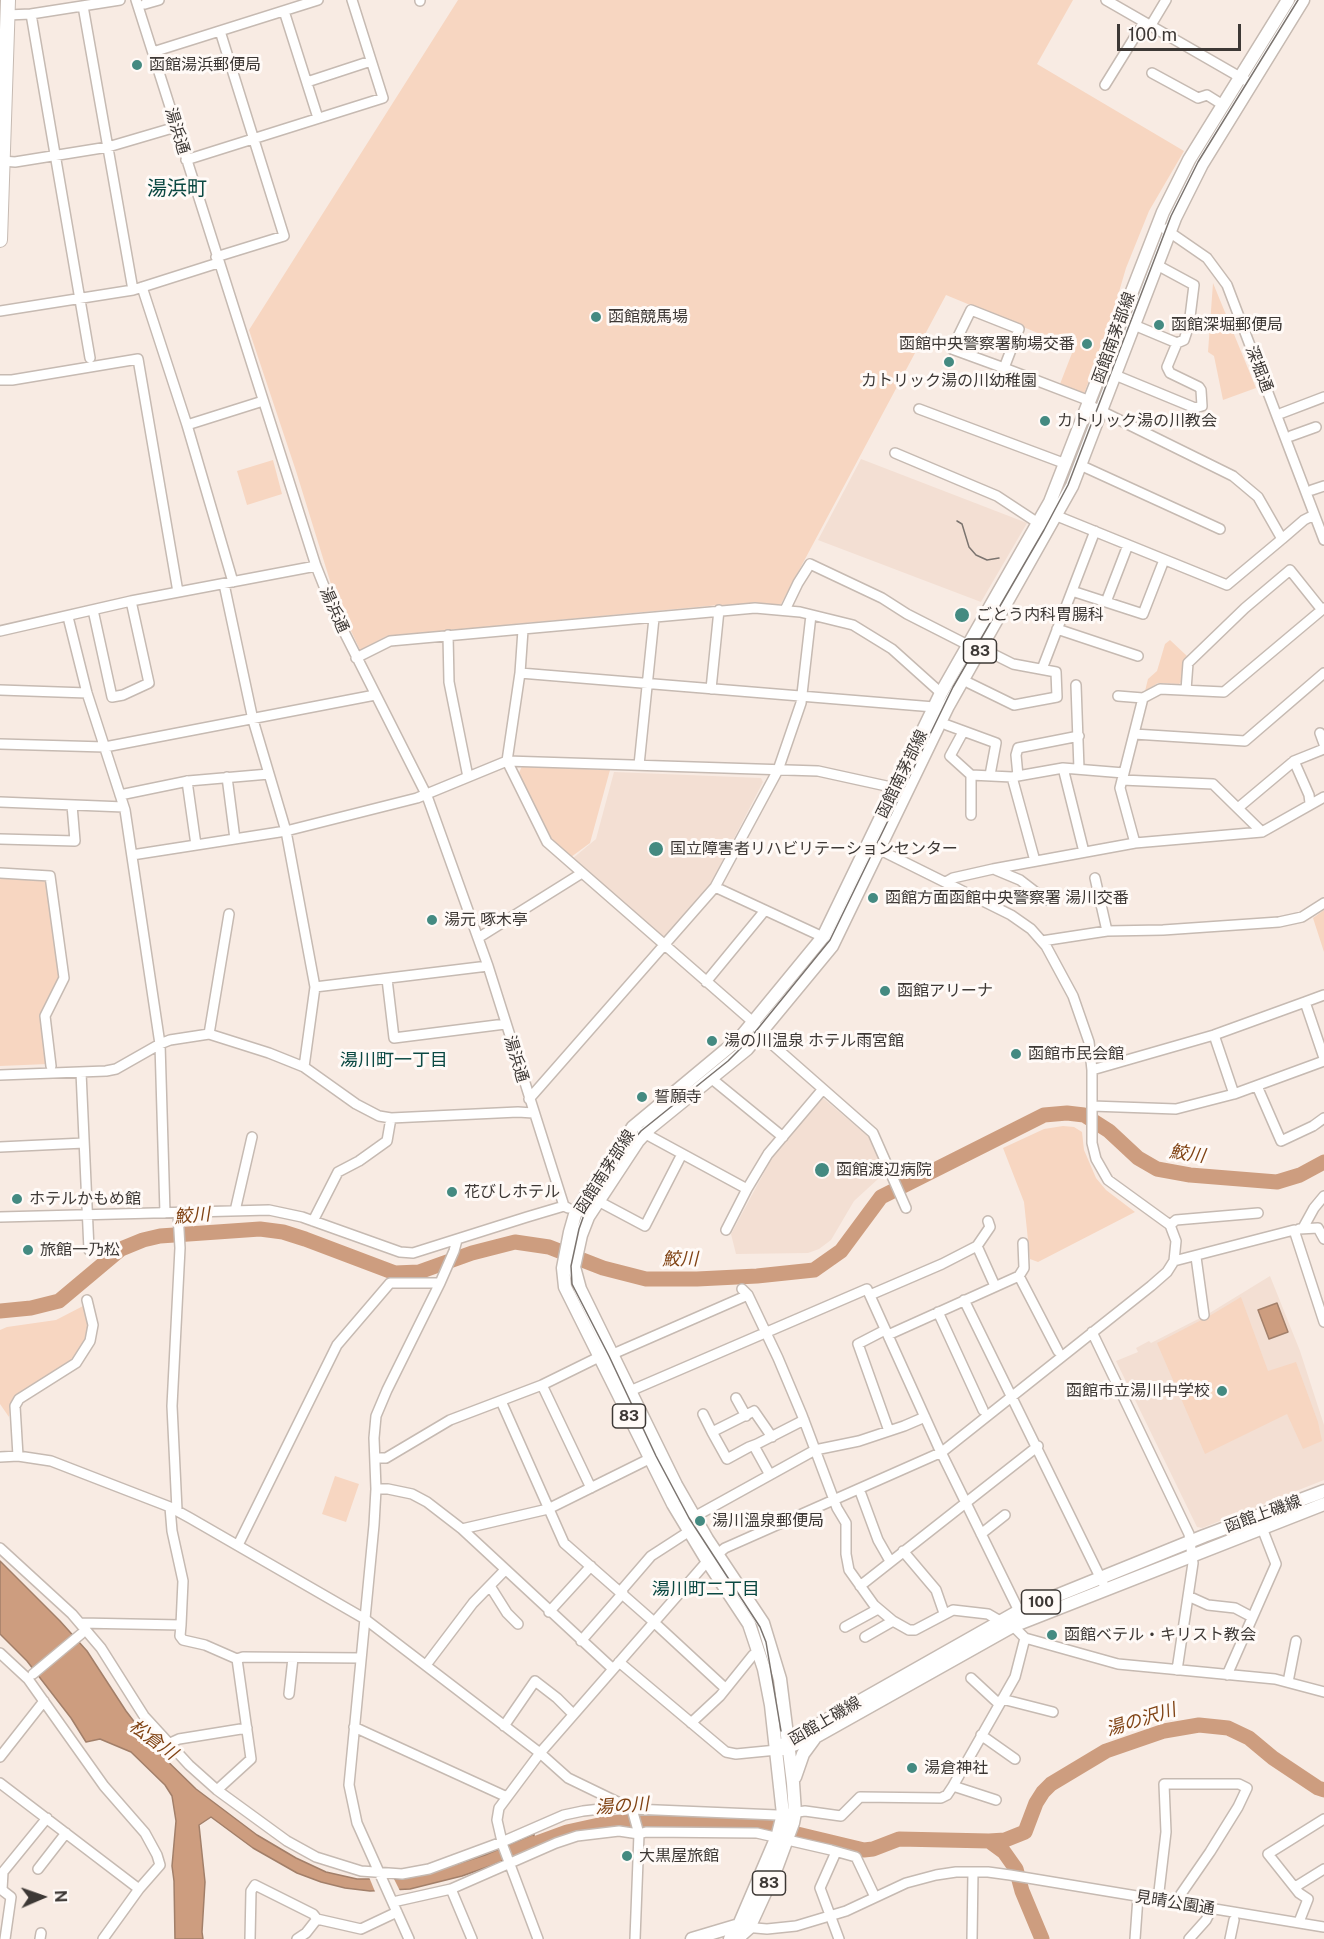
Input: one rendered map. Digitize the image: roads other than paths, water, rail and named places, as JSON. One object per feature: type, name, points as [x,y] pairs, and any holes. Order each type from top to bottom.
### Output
[{"type":"highway","points":[[0,240],[3,37],[8,0]]},
{"type":"main road","name":"函館南茅部線","points":[[941,716],[941,693],[1050,502],[1158,224],[1189,160],[1288,0]]},
{"type":"main road","name":"函館南茅部線","points":[[712,1557],[630,1391],[566,1287],[563,1279],[569,1266],[576,1211],[633,1127],[757,1028],[832,946],[901,790],[941,716],[1057,516],[1080,465],[1169,232],[1202,165],[1303,0]]},
{"type":"main road","name":"函館南茅部線","points":[[576,1211],[598,1201],[645,1133],[747,1049],[757,1028],[823,937],[874,847]]},
{"type":"main road","name":"函館南茅部線","points":[[607,1355],[649,1459],[678,1513],[712,1557]]},
{"type":"main road","name":"函館上磯線","points":[[777,1750],[1013,1626],[1104,1584],[1324,1491]]},
{"type":"main road","name":"函館上磯線","points":[[1192,1548],[1262,1528],[1324,1504]]},
{"type":"main road","name":"83","points":[[712,1557],[749,1624],[759,1652],[769,1690],[788,1817]]},
{"type":"main road","name":"83","points":[[712,1557],[763,1623],[780,1678],[793,1783],[783,1837],[740,1933]]},
{"type":"main road","name":"函館上磯線","points":[[814,1731],[1019,1611],[1104,1584]]},
{"type":"main road","points":[[786,1717],[814,1731],[793,1783]]},
{"type":"main road","points":[[692,1939],[740,1933]]},
{"type":"street","points":[[7,15],[31,14],[120,0]]},
{"type":"street","points":[[141,2],[159,0]]},
{"type":"street","points":[[153,52],[318,0]]},
{"type":"street","points":[[186,160],[383,98],[352,0]]},
{"type":"street","points":[[1106,0],[1252,84]]},
{"type":"street","points":[[1125,10],[1127,0]]},
{"type":"street","points":[[1106,85],[1166,0]]},
{"type":"street","name":"湯浜通","points":[[141,2],[153,52],[217,260],[316,566],[334,614],[427,796],[488,966],[533,1113],[576,1211]]},
{"type":"street","points":[[83,6],[108,147],[137,289],[187,425],[229,583],[253,720],[286,831],[315,987],[304,1067]]},
{"type":"street","points":[[284,11],[318,118]]},
{"type":"street","points":[[31,14],[90,358]]},
{"type":"street","points":[[0,311],[137,289],[284,236],[220,31]]},
{"type":"street","points":[[307,82],[371,61]]},
{"type":"street","points":[[1152,73],[1198,98],[1206,95],[1223,105]]},
{"type":"street","points":[[2,161],[15,162],[108,147],[176,127]]},
{"type":"street","name":"深堀通","points":[[1158,224],[1207,258],[1227,285],[1323,536]]},
{"type":"street","points":[[1115,375],[1195,408],[1201,407],[1201,388],[1170,373],[1167,367],[1177,343],[1184,340],[1189,325],[1194,285],[1156,265]]},
{"type":"street","points":[[1004,368],[1019,329],[971,310],[952,348],[1090,403],[1101,411],[1233,476],[1258,497],[1282,539]]},
{"type":"street","points":[[1134,325],[1177,343]]},
{"type":"street","points":[[0,380],[138,359],[178,592]]},
{"type":"street","points":[[1282,413],[1324,398]]},
{"type":"street","points":[[187,425],[263,401]]},
{"type":"street","points":[[919,409],[1066,464]]},
{"type":"street","points":[[1291,436],[1316,427]]},
{"type":"street","points":[[895,453],[996,496],[1038,523]]},
{"type":"street","points":[[1080,465],[1220,529]]},
{"type":"street","points":[[1312,490],[1324,486]]},
{"type":"street","points":[[1057,516],[1227,585],[1304,520],[1314,515]]},
{"type":"street","points":[[1042,669],[1095,531]]},
{"type":"street","points":[[1106,602],[1128,545]]},
{"type":"street","points":[[1072,591],[1143,614],[1164,560]]},
{"type":"street","points":[[785,610],[810,564],[882,598],[907,614],[962,642]]},
{"type":"street","points":[[0,631],[131,601],[316,566]]},
{"type":"street","points":[[1118,696],[1143,699],[1160,689],[1224,692],[1323,609],[1290,570],[1245,608],[1188,663],[1186,690]]},
{"type":"street","points":[[93,610],[112,697],[123,695],[149,683],[131,601]]},
{"type":"street","points":[[356,658],[390,641],[755,608],[785,610],[853,625],[892,649],[941,693]]},
{"type":"street","points":[[711,689],[719,610]]},
{"type":"street","points":[[529,1099],[715,887],[777,770],[802,697],[811,615]]},
{"type":"street","points":[[68,616],[87,693],[124,807],[132,855],[160,1044],[165,1214]]},
{"type":"street","points":[[639,765],[654,618]]},
{"type":"street","points":[[1057,629],[1138,656]]},
{"type":"street","points":[[523,630],[520,673],[507,761],[547,842],[873,1133],[906,1208]]},
{"type":"street","points":[[448,634],[450,682],[468,777]]},
{"type":"street","points":[[969,682],[1014,705],[1057,696],[1056,672],[1013,664],[987,651]]},
{"type":"street","points":[[520,673],[802,697],[941,716],[963,732],[996,743],[990,775]]},
{"type":"street","points":[[1134,734],[1245,741],[1324,673]]},
{"type":"street","points":[[1076,685],[1079,769]]},
{"type":"street","points":[[0,690],[87,693]]},
{"type":"street","points":[[0,744],[105,747],[375,695]]},
{"type":"street","points":[[1135,843],[1120,788],[1143,699]]},
{"type":"street","points":[[963,732],[950,756],[971,775],[1015,777],[1063,768],[1123,777],[1213,784],[1262,832]]},
{"type":"street","points":[[1238,808],[1294,761],[1324,747],[1320,733]]},
{"type":"street","points":[[1035,861],[1015,777],[1018,748],[1078,736]]},
{"type":"street","points":[[132,855],[286,831],[427,796],[507,761],[818,771],[901,790]]},
{"type":"street","points":[[1294,761],[1309,795],[1310,803]]},
{"type":"street","points":[[1063,768],[1084,852]]},
{"type":"street","points":[[120,795],[187,781],[269,774]]},
{"type":"street","points":[[971,775],[971,815]]},
{"type":"street","points":[[227,777],[235,839]]},
{"type":"street","points":[[187,781],[196,845]]},
{"type":"street","points":[[945,882],[993,869],[1135,843],[1262,832],[1324,796]]},
{"type":"street","points":[[0,802],[124,807]]},
{"type":"street","points":[[0,839],[75,841],[72,805]]},
{"type":"street","points":[[538,1939],[503,1844],[497,1814],[540,1753],[656,1624],[712,1557],[942,1452],[1151,1286],[1167,1272],[1174,1261],[1176,1241],[1170,1225],[1108,1180],[1096,1159],[1092,1143],[1092,1070],[1089,1042],[1081,1017],[1059,968],[1042,941],[1031,929],[1011,915],[874,847]]},
{"type":"street","points":[[993,869],[1020,879],[1046,900]]},
{"type":"street","points":[[0,873],[50,876],[64,978],[45,1016],[51,1066]]},
{"type":"street","points":[[478,938],[582,873]]},
{"type":"street","points":[[1095,878],[1107,931]]},
{"type":"street","points":[[715,887],[823,937]]},
{"type":"street","points":[[1042,941],[1107,931],[1163,930],[1279,922],[1302,917],[1324,903]]},
{"type":"street","points":[[209,1035],[229,914]]},
{"type":"street","points":[[706,982],[762,914]]},
{"type":"street","points":[[315,987],[488,966]]},
{"type":"street","points":[[387,979],[394,1038],[505,1024]]},
{"type":"street","points":[[1092,1070],[1214,1035],[1324,995]]},
{"type":"street","points":[[1092,1107],[1176,1109],[1234,1094],[1324,1060],[1305,1002]]},
{"type":"street","points":[[0,1075],[81,1072],[117,1068],[160,1044],[209,1035],[269,1053],[304,1067],[366,1110],[391,1118],[533,1113]]},
{"type":"street","points":[[1214,1035],[1234,1094]]},
{"type":"street","points":[[81,1072],[89,1250]]},
{"type":"street","points":[[712,1078],[783,1137]]},
{"type":"street","points":[[1257,1086],[1281,1141],[1313,1126],[1324,1118]]},
{"type":"street","points":[[726,1230],[768,1154],[823,1089]]},
{"type":"street","points":[[313,1221],[338,1172],[359,1161],[387,1141],[391,1118]]},
{"type":"street","points":[[633,1127],[747,1190]]},
{"type":"street","points":[[235,1211],[252,1137]]},
{"type":"street","points":[[0,1147],[84,1143]]},
{"type":"street","points":[[598,1201],[645,1226],[682,1154]]},
{"type":"street","points":[[1299,1229],[1324,1196]]},
{"type":"street","points":[[0,1217],[165,1214],[179,1218],[235,1211],[279,1211],[400,1252],[412,1253],[576,1211]]},
{"type":"street","points":[[1170,1225],[1176,1220],[1258,1213]]},
{"type":"street","points":[[179,1218],[180,1245],[172,1406],[174,1509],[172,1531],[183,1581],[180,1636],[183,1640],[205,1645],[237,1659],[243,1657],[361,1658]]},
{"type":"street","points":[[870,1295],[942,1264],[976,1246],[990,1227],[988,1221]]},
{"type":"street","points":[[1174,1261],[1299,1229],[1318,1228],[1324,1239]]},
{"type":"street","points":[[1299,1229],[1324,1322]]},
{"type":"street","points":[[409,1939],[357,1823],[349,1785],[376,1489],[374,1438],[376,1416],[440,1284],[457,1240]]},
{"type":"street","points":[[889,1431],[858,1344],[1019,1276],[1024,1268],[1023,1243]]},
{"type":"street","points":[[976,1246],[995,1286]]},
{"type":"street","points":[[1196,1257],[1204,1315]]},
{"type":"street","points":[[1019,1276],[1058,1351]]},
{"type":"street","points":[[238,1545],[337,1345],[390,1283],[440,1284]]},
{"type":"street","points":[[630,1391],[867,1289],[965,1503],[1019,1611]]},
{"type":"street","points":[[376,1458],[386,1458],[450,1420],[542,1385],[745,1292],[766,1333],[804,1420],[834,1500],[846,1523],[846,1554],[849,1570],[860,1586],[878,1609],[893,1621],[912,1630],[944,1613],[956,1610],[988,1614],[1000,1621]]},
{"type":"street","points":[[964,1299],[1104,1584]]},
{"type":"street","points":[[18,1456],[15,1406],[19,1399],[76,1363],[90,1341],[93,1325],[87,1300]]},
{"type":"street","points":[[938,1312],[983,1410]]},
{"type":"street","points":[[1092,1332],[1189,1534],[1192,1548],[1188,1596],[1177,1670]]},
{"type":"street","points":[[542,1385],[591,1488]]},
{"type":"street","points":[[736,1398],[746,1416]]},
{"type":"street","points":[[501,1401],[564,1543],[622,1592],[725,1688]]},
{"type":"street","points":[[712,1432],[754,1411],[772,1437]]},
{"type":"street","points":[[702,1414],[727,1459],[804,1420]]},
{"type":"street","points":[[694,1517],[815,1450],[842,1445],[889,1431],[925,1417]]},
{"type":"street","points":[[754,1446],[770,1475]]},
{"type":"street","points":[[860,1586],[1038,1446]]},
{"type":"street","points":[[0,1457],[18,1456],[51,1461],[174,1509],[365,1619],[540,1753],[568,1778],[633,1811],[638,1831],[635,1939]]},
{"type":"street","points":[[462,1529],[548,1509],[649,1459]]},
{"type":"street","points":[[376,1489],[412,1494],[427,1502],[462,1529],[581,1641],[726,1752],[736,1754],[777,1750]]},
{"type":"street","points":[[861,1494],[878,1540],[890,1561]]},
{"type":"street","points":[[981,1534],[1005,1515]]},
{"type":"street","points":[[1227,1675],[1276,1564],[1262,1528]]},
{"type":"street","points":[[581,1641],[651,1556],[685,1534]]},
{"type":"street","points":[[0,1548],[80,1623],[116,1670],[144,1716],[168,1744],[217,1790],[287,1841],[316,1857],[381,1875],[415,1872],[447,1863],[503,1844],[541,1824],[572,1813],[609,1808],[788,1817],[805,1811],[841,1816],[860,1797],[941,1797],[947,1795],[1015,1677],[1025,1638]]},
{"type":"street","points":[[903,1551],[936,1590],[944,1613]]},
{"type":"street","points":[[549,1612],[591,1566]]},
{"type":"street","points":[[426,1665],[473,1603],[506,1570]]},
{"type":"street","points":[[490,1586],[507,1613],[518,1624]]},
{"type":"street","points":[[1188,1596],[1208,1605],[1235,1608],[1252,1617]]},
{"type":"street","points":[[845,1627],[878,1609]]},
{"type":"street","points":[[865,1637],[893,1621]]},
{"type":"street","points":[[80,1623],[181,1625]]},
{"type":"street","points":[[1013,1626],[1025,1638],[1118,1664],[1275,1679],[1324,1692]]},
{"type":"street","points":[[34,1674],[80,1635]]},
{"type":"street","points":[[1288,1682],[1296,1641]]},
{"type":"street","points":[[691,1723],[753,1655],[759,1652]]},
{"type":"street","points":[[0,1653],[28,1679],[104,1786],[145,1833],[157,1856],[160,1865],[139,1889],[103,1939]]},
{"type":"street","points":[[289,1694],[293,1658]]},
{"type":"street","points":[[217,1790],[251,1759],[237,1659]]},
{"type":"street","points":[[971,1678],[1000,1702],[1053,1712]]},
{"type":"street","points":[[504,1726],[535,1681],[573,1714]]},
{"type":"street","points":[[0,1758],[44,1701]]},
{"type":"street","points":[[354,1727],[507,1797]]},
{"type":"street","points":[[168,1744],[179,1739],[247,1728]]},
{"type":"street","points":[[981,1735],[1015,1759]]},
{"type":"street","points":[[0,1783],[139,1889]]},
{"type":"street","points":[[1158,1900],[1167,1832],[1164,1785],[1239,1784],[1247,1788],[1238,1807],[1181,1894],[1178,1903]]},
{"type":"street","points":[[953,1786],[996,1800]]},
{"type":"street","points":[[5,1939],[11,1897],[1,1890],[3,1872],[47,1818]]},
{"type":"street","points":[[1299,1922],[1308,1899],[1268,1854],[1324,1819]]},
{"type":"street","points":[[392,1900],[451,1888],[577,1836],[619,1831],[758,1833],[783,1837],[856,1857],[875,1897]]},
{"type":"street","points":[[38,1869],[66,1833]]},
{"type":"street","points":[[836,1852],[820,1888],[839,1939]]},
{"type":"street","points":[[1295,1887],[1324,1869]]},
{"type":"street","points":[[740,1933],[784,1928],[831,1916],[906,1883],[936,1875],[974,1872],[972,1939]]},
{"type":"street","name":"見晴公園通","points":[[974,1872],[1010,1875],[1324,1927]]},
{"type":"street","points":[[250,1939],[251,1891],[255,1885],[313,1914],[317,1919],[361,1929],[397,1912]]},
{"type":"street","points":[[451,1888],[472,1939]]},
{"type":"street","points":[[1135,1939],[1138,1897]]},
{"type":"street","points":[[1189,1939],[1206,1920],[1212,1908]]},
{"type":"street","points":[[297,1939],[306,1933],[317,1919]]},
{"type":"street","points":[[1230,1939],[1234,1920]]},
{"type":"street","points":[[361,1929],[365,1939]]},
{"type":"waterway","name":"鮫川","points":[[0,1311],[31,1308],[59,1301],[121,1249],[143,1240],[160,1236],[260,1229],[283,1232],[305,1239],[395,1273],[419,1272],[472,1253],[515,1242],[549,1247],[603,1268],[646,1279],[757,1276],[814,1270],[841,1251],[881,1197],[1044,1115],[1067,1113],[1084,1115],[1109,1131],[1138,1158],[1157,1169],[1190,1175],[1277,1182],[1300,1175],[1324,1162]]},
{"type":"waterway","name":"湯の沢川","points":[[989,1841],[1005,1840],[1025,1832],[1036,1803],[1043,1792],[1051,1784],[1106,1751],[1164,1731],[1199,1725],[1228,1728],[1249,1738],[1273,1758],[1324,1790]]},
{"type":"waterway","name":"湯の川","points":[[515,1851],[567,1832],[608,1823],[665,1820],[768,1827],[864,1850],[899,1839],[989,1841],[1004,1852],[1016,1869],[1022,1891],[1042,1939]]},
{"type":"tram line","points":[[781,1731],[766,1642],[760,1627],[689,1518],[572,1284],[571,1266],[579,1229],[585,1212],[627,1148],[641,1131],[728,1061],[747,1042],[830,940],[953,687],[1068,485],[1171,216],[1198,162],[1298,0]]},
{"type":"tram line","points":[[957,521],[962,524],[969,547],[976,555],[987,560],[999,558]]},
{"type":"place","name":"函館湯浜郵便局","points":[[137,65]]},
{"type":"place","name":"函館競馬場","points":[[596,317]]},
{"type":"place","name":"函館深堀郵便局","points":[[1159,325]]},
{"type":"place","name":"函館中央警察署駒場交番","points":[[1087,344]]},
{"type":"place","name":"カトリック湯の川幼稚園","points":[[949,362]]},
{"type":"place","name":"カトリック湯の川教会","points":[[1045,421]]},
{"type":"place","name":"ごとう内科胃腸科","points":[[962,615]]},
{"type":"place","name":"国立障害者リハビリテーションセンター","points":[[656,849]]},
{"type":"place","name":"函館方面函館中央警察署 湯川交番","points":[[873,898]]},
{"type":"place","name":"湯元 啄木亭","points":[[432,920]]},
{"type":"place","name":"函館アリーナ","points":[[885,991]]},
{"type":"place","name":"湯の川温泉 ホテル雨宮館","points":[[712,1041]]},
{"type":"place","name":"函館市民会館","points":[[1016,1054]]},
{"type":"place","name":"誓願寺","points":[[642,1097]]},
{"type":"place","name":"函館渡辺病院","points":[[822,1170]]},
{"type":"place","name":"花びしホテル","points":[[452,1192]]},
{"type":"place","name":"ホテルかもめ館","points":[[17,1199]]},
{"type":"place","name":"旅館一乃松","points":[[28,1250]]},
{"type":"place","name":"函館市立湯川中学校","points":[[1222,1391]]},
{"type":"place","name":"湯川溫泉郵便局","points":[[700,1521]]},
{"type":"place","name":"函館ベテル・キリスト教会","points":[[1052,1635]]},
{"type":"place","name":"湯倉神社","points":[[912,1768]]},
{"type":"place","name":"大黒屋旅館","points":[[627,1856]]},
{"type":"district","name":"湯浜町","points":[[177,189]]},
{"type":"district","name":"湯川町一丁目","points":[[394,1060]]},
{"type":"district","name":"湯川町二丁目","points":[[706,1589]]},
{"type":"water label","name":"松倉川","points":[[153,1740]]}]
